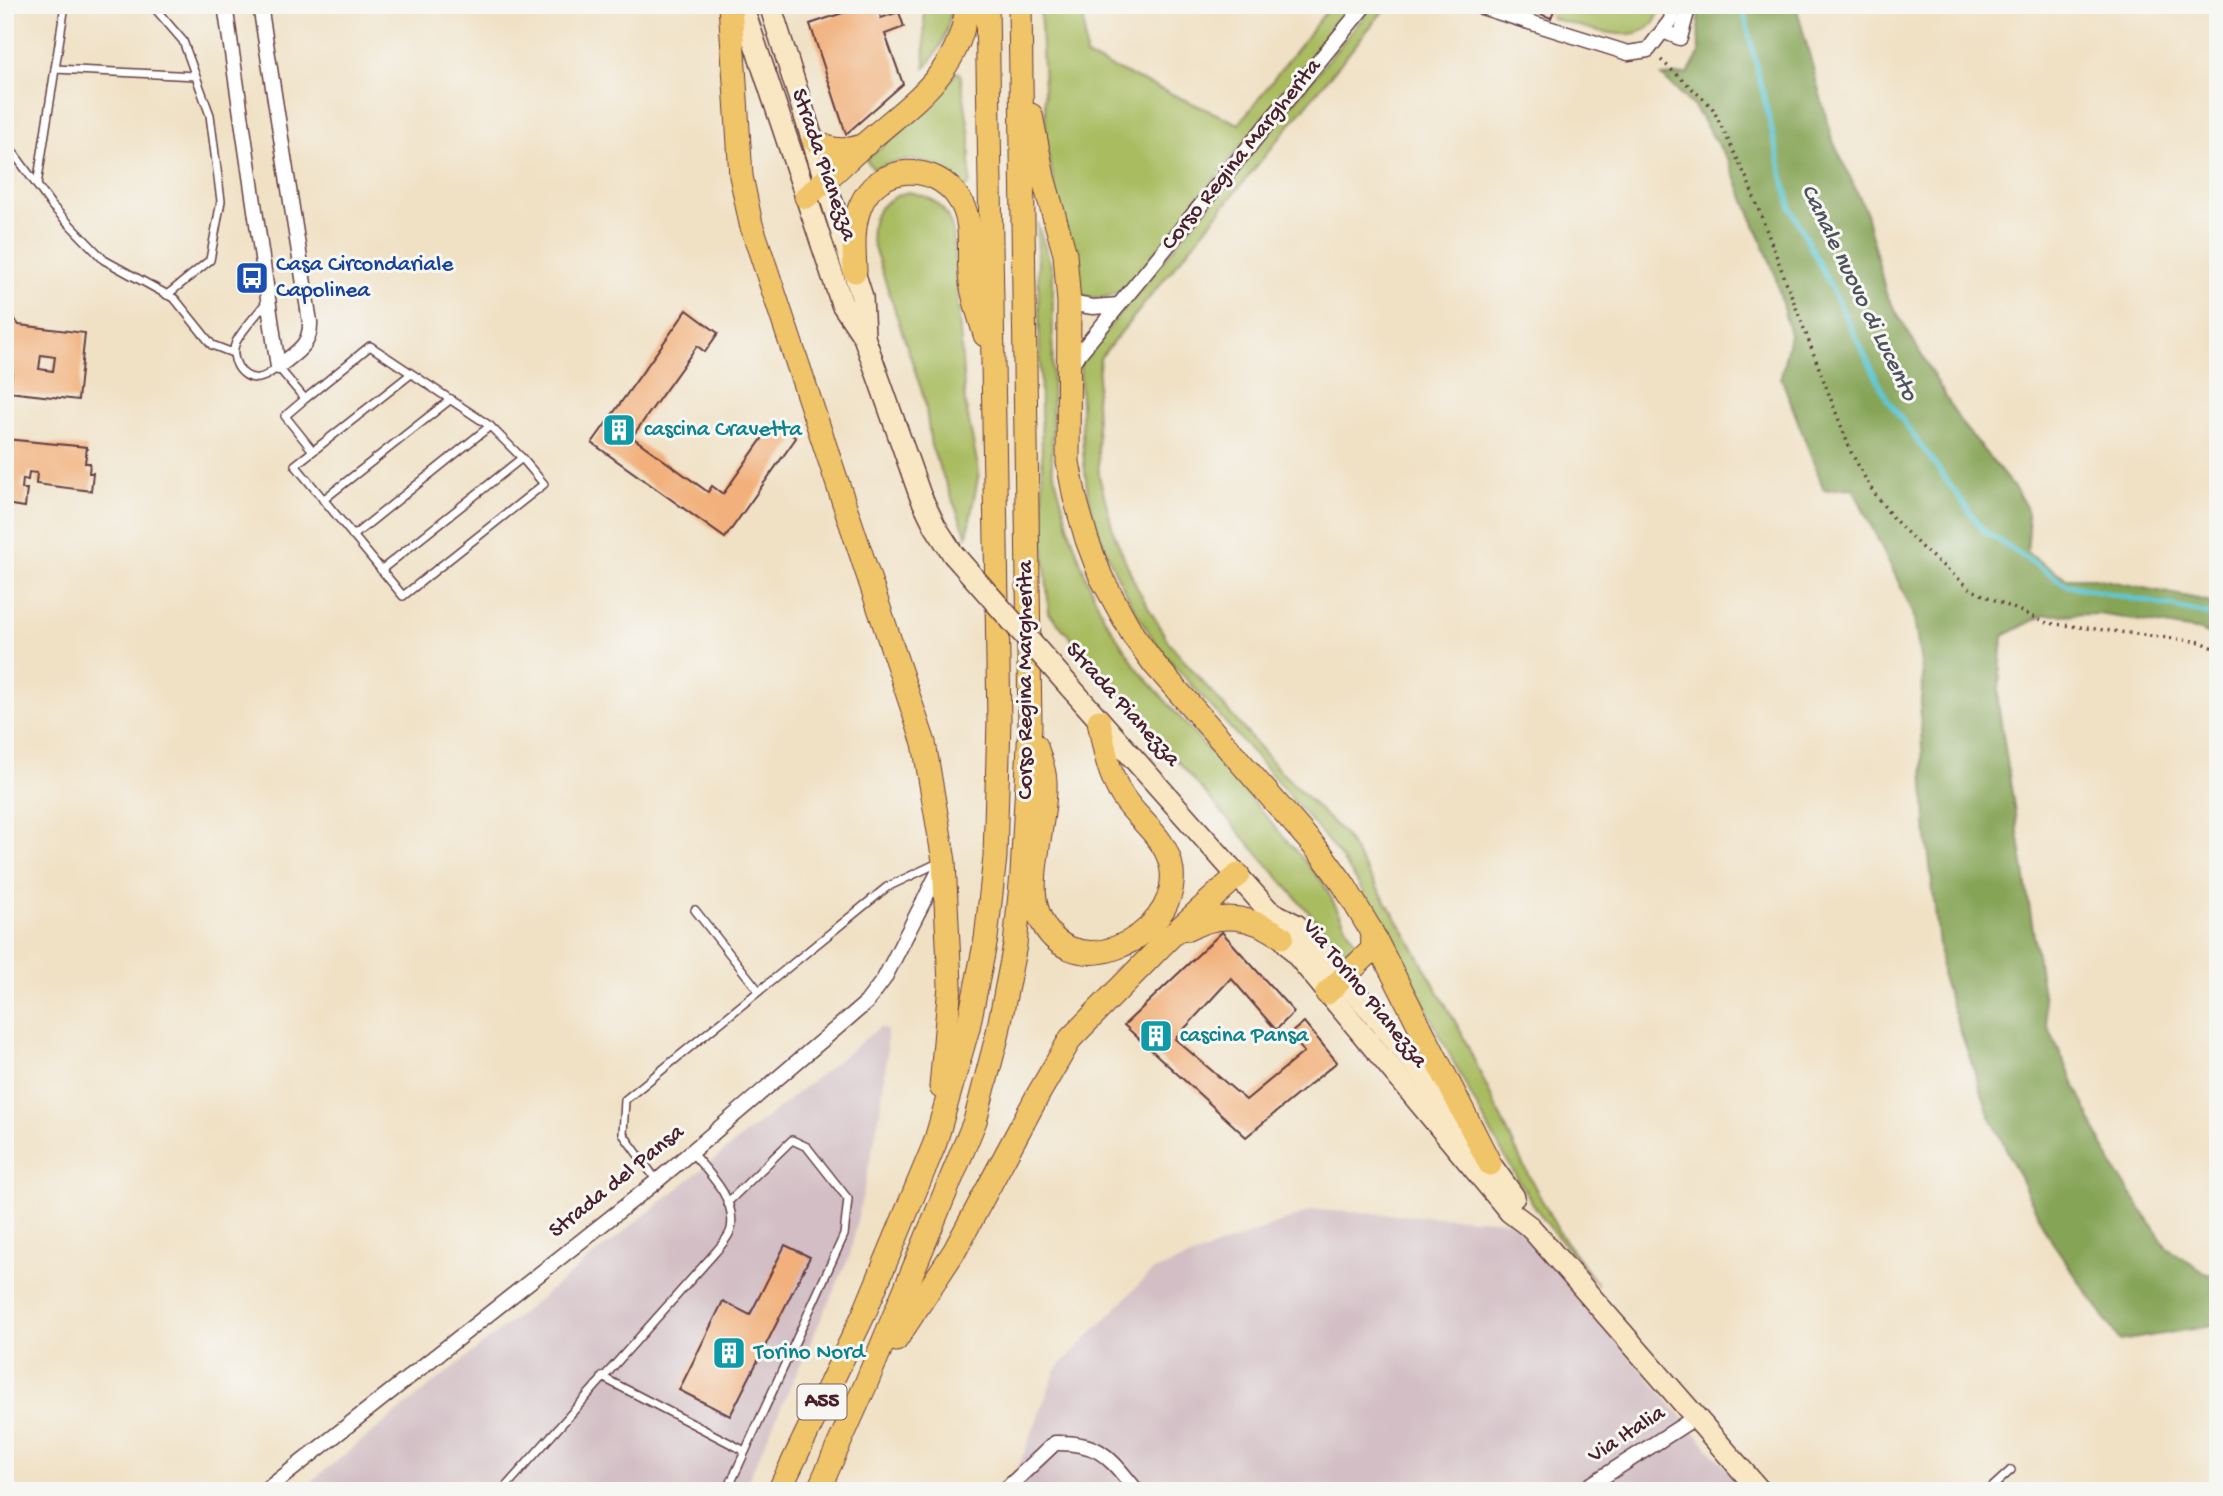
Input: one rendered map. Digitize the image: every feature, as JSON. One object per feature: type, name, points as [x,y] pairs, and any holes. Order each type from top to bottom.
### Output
[{"type":"main road","points":[[806,197],[929,89],[942,74],[961,37],[967,5]]},
{"type":"main road","name":"Corso Regina Margherita","points":[[779,1491],[864,1314],[935,1143],[968,1028],[986,939],[995,857],[999,721],[987,5]]},
{"type":"main road","name":"Corso Regina Margherita","points":[[865,1387],[975,1121],[997,1037],[1015,945],[1022,874],[1030,726],[1020,5]]},
{"type":"main road","points":[[772,10],[754,7],[737,10],[741,176],[751,224],[924,743],[944,861],[950,985],[935,1143]]},
{"type":"main road","name":"Strada Pianezza","points":[[737,10],[842,304],[864,337],[907,460],[935,526],[953,554],[1269,911]]},
{"type":"main road","name":"Strada Pianezza","points":[[772,10],[855,271],[862,298],[864,337]]},
{"type":"main road","points":[[1020,56],[1044,177],[1065,254],[1069,303],[1068,462],[1087,540],[1117,608],[1155,665],[1322,855],[1345,885],[1490,1164]]},
{"type":"main road","points":[[814,140],[827,148],[841,151],[853,150],[866,144]]},
{"type":"main road","points":[[855,271],[856,220],[860,205],[871,189],[887,177],[906,171],[925,173],[945,182],[961,200],[966,213],[969,227],[970,282],[994,371]]},
{"type":"main road","points":[[1030,726],[1045,781],[1035,886],[1038,911],[1053,936],[1061,942],[1080,951],[1103,952],[1125,944],[1161,912],[1168,899],[1172,872],[1164,847],[1123,797],[1108,764],[1099,721]]},
{"type":"main road","points":[[865,1387],[955,1250],[1071,1038],[1170,938],[1238,875]]},
{"type":"main road","name":"Via Torino Pianezza","points":[[1269,911],[1282,937],[1335,986],[1451,1109],[1520,1205],[1530,1227]]},
{"type":"main road","name":"Via Torino Pianezza","points":[[1269,911],[1296,925],[1335,986],[1510,1212],[1530,1227],[1760,1491]]},
{"type":"main road","points":[[1170,938],[1200,922],[1230,917],[1266,926],[1282,937]]},
{"type":"main road","points":[[1335,986],[1372,950],[1370,929]]},
{"type":"main road","name":"A55","points":[[818,1491],[865,1387]]},
{"type":"street","points":[[225,5],[278,367]]},
{"type":"street","points":[[260,5],[310,322],[308,342],[278,367]]},
{"type":"street","name":"Corso Regina Margherita","points":[[1069,366],[1365,5]]},
{"type":"street","points":[[1475,5],[1628,53],[1648,50],[1671,20],[1673,5]]},
{"type":"street","points":[[1663,31],[1680,38],[1689,5]]},
{"type":"street","points":[[1069,303],[1093,307],[1119,305]]},
{"type":"street","name":"Strada del Pansa","points":[[265,1491],[657,1181],[866,1003],[884,979],[944,861]]},
{"type":"street","name":"Via Italia","points":[[1581,1491],[1696,1417]]},
{"type":"street","points":[[1004,1491],[1055,1443],[1078,1443],[1106,1454],[1137,1491]]},
{"type":"lane","points":[[37,185],[65,5]]},
{"type":"lane","points":[[152,5],[183,41],[210,115],[221,201],[210,260],[167,295]]},
{"type":"lane","points":[[55,69],[196,76]]},
{"type":"lane","points":[[5,141],[52,206],[104,260],[175,299],[212,345],[233,353]]},
{"type":"lane","points":[[268,301],[237,340],[233,353],[235,363],[244,373],[256,379],[278,367],[305,399]]},
{"type":"lane","points":[[313,451],[285,416],[370,346],[451,399],[490,426],[544,484],[403,596],[295,466],[411,373]]},
{"type":"lane","points":[[323,500],[451,399]]},
{"type":"lane","points":[[353,536],[490,426]]},
{"type":"lane","points":[[381,570],[522,458]]},
{"type":"lane","points":[[657,1181],[623,1134],[625,1100],[887,887],[944,861]]},
{"type":"lane","points":[[695,910],[759,991]]},
{"type":"lane","points":[[727,1203],[793,1140],[807,1147],[848,1199],[845,1236],[727,1491]]},
{"type":"lane","points":[[502,1491],[712,1256],[731,1231],[731,1212],[721,1188],[691,1152]]},
{"type":"lane","points":[[602,1377],[745,1451]]},
{"type":"lane","points":[[1988,1491],[2011,1470]]},
{"type":"path","points":[[1648,50],[1712,107],[1747,178],[1851,452],[1870,487],[1892,517],[1924,550],[1972,590],[2047,623],[2201,642],[2218,650]]},
{"type":"shaded area","points":[[880,1027],[887,1031],[887,1055],[880,1113],[850,1255],[743,1491],[299,1491]]},
{"type":"shaded area","points":[[1313,1210],[1513,1221],[1746,1491],[1004,1491],[1013,1482],[1056,1370],[1151,1272]]},
{"type":"green space","points":[[924,5],[952,5],[944,39],[925,68]]},
{"type":"green space","points":[[1040,5],[1083,5],[1086,56],[1239,124],[1331,5],[1355,5],[1130,284],[1106,297],[1093,298],[1078,296],[1047,150]]},
{"type":"green space","points":[[1373,5],[1388,5],[1100,358],[1096,401],[1099,476],[1114,534],[1136,586],[1169,643],[1278,769],[1343,833],[1403,929],[1461,1032],[1523,1165],[1560,1234],[1598,1285],[1544,1220],[1529,1197],[1462,1079],[1356,880],[1320,832],[1264,766],[1164,654],[1139,617],[1116,575],[1098,530],[1087,487],[1082,441],[1080,362]]},
{"type":"green space","points":[[1556,5],[1568,8],[1569,5],[1660,5],[1655,21],[1645,30],[1631,34],[1615,34],[1551,18]]},
{"type":"green space","points":[[1698,5],[1796,5],[1832,139],[1865,209],[1886,294],[1961,423],[2016,490],[2026,507],[2029,529],[2027,553],[2066,578],[2095,578],[2203,600],[2218,607],[2218,640],[2201,631],[2099,614],[2044,615],[2003,636],[1998,703],[2048,1027],[2112,1165],[2167,1248],[2207,1274],[2218,1275],[2218,1325],[2120,1341],[2047,1234],[1988,1111],[1943,980],[1927,838],[1920,711],[1923,677],[1913,612],[1853,488],[1824,490],[1781,377],[1790,335],[1774,271],[1729,162],[1694,107],[1662,76],[1688,74],[1699,54]]},
{"type":"green space","points":[[956,72],[960,73],[970,136],[970,184],[963,189],[944,170],[923,161],[899,161],[874,169],[866,160],[926,108]]},
{"type":"green space","points":[[908,192],[925,196],[938,204],[947,216],[953,232],[965,402],[979,472],[967,536],[931,446],[925,401],[872,241],[873,223],[879,209],[891,199]]},
{"type":"green space","points":[[1037,222],[1053,272],[1052,466],[1070,532],[1086,577],[1103,616],[1137,668],[1322,881],[1357,946],[1346,955],[1049,613],[1044,550]]},
{"type":"building","points":[[866,5],[877,5],[881,18],[899,12],[904,27],[885,34],[903,84],[846,134],[810,24]]},
{"type":"building","points":[[1516,5],[1556,5],[1551,18]]},
{"type":"building","points":[[5,302],[19,325],[85,333],[78,400],[9,392],[12,371],[5,367]],"holes":[[[41,355],[55,357],[53,371],[39,369]]]},
{"type":"building","name":"cascina Cravetta","points":[[687,310],[718,333],[705,352],[697,346],[632,437],[708,492],[712,486],[723,494],[774,422],[796,438],[725,538],[592,443]]},
{"type":"building","points":[[5,439],[87,447],[85,463],[90,463],[89,473],[93,473],[91,491],[36,484],[37,473],[29,472],[28,480],[23,479],[22,489],[27,489],[25,507],[5,504]]},
{"type":"building","name":"cascina Pansa","points":[[1222,932],[1294,1012],[1276,1030],[1231,978],[1175,1039],[1246,1100],[1304,1052],[1290,1034],[1304,1022],[1337,1062],[1246,1137],[1124,1025]]},
{"type":"building","name":"Torino Nord","points":[[785,1245],[810,1257],[730,1416],[679,1390],[723,1301],[750,1315]]},
{"type":"waterway","name":"Canale nuovo di Lucento","points":[[1742,5],[1790,206],[1887,399],[1983,530],[2067,585],[2218,616]]},
{"type":"place","name":"Casa Circondariale Capolinea","points":[[252,278]]},
{"type":"place","name":"cascina Cravetta","points":[[619,430]]},
{"type":"place","name":"cascina Pansa","points":[[1156,1036]]},
{"type":"place","name":"Torino Nord","points":[[729,1353]]}]
